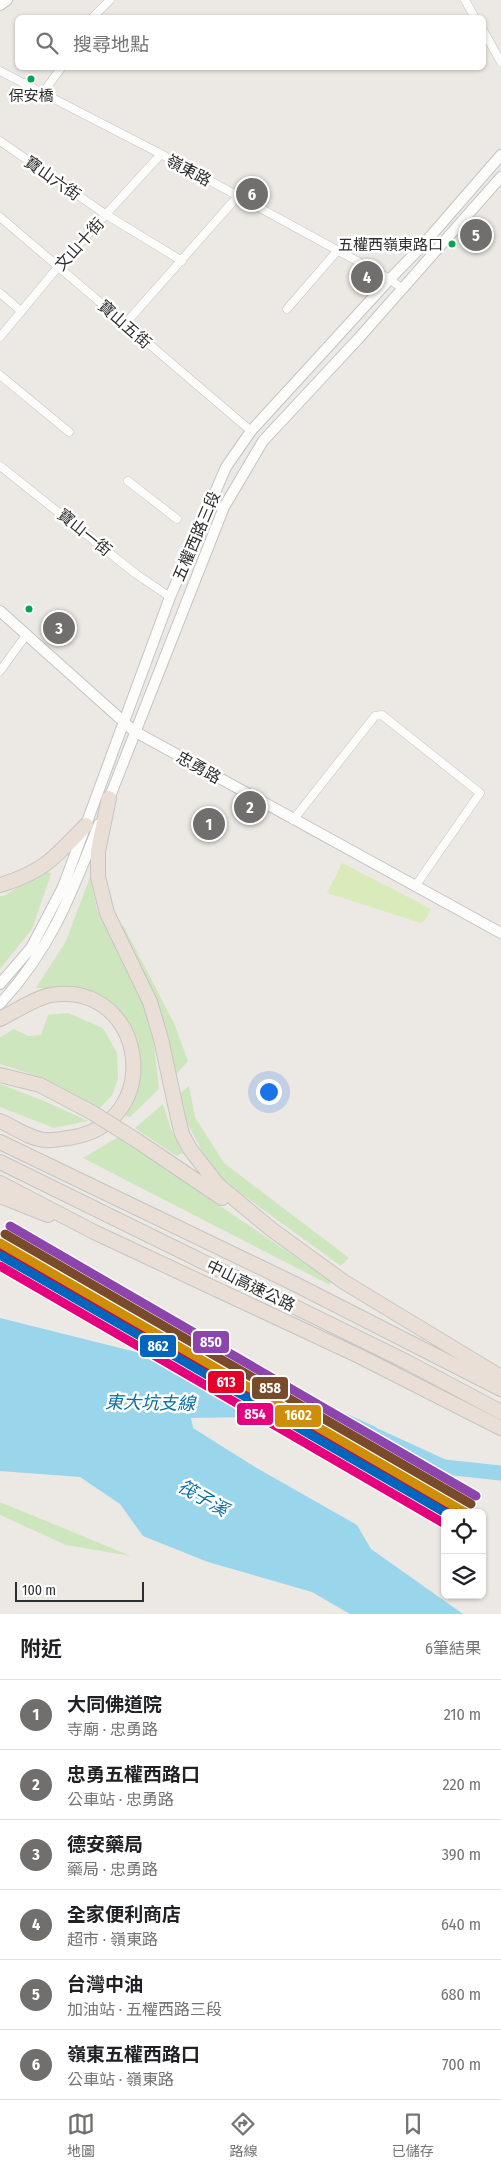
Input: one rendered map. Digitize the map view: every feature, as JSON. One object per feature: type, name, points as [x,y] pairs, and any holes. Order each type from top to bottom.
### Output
[{"type":"highway","points":[[109,798],[98,851],[98,877],[107,913],[150,1002],[161,1039],[182,1134],[190,1149],[218,1185],[271,1229]]},
{"type":"highway","points":[[0,885],[24,878],[48,864],[86,825]]},
{"type":"highway","points":[[0,1019],[49,995],[66,994],[87,999],[104,1007],[122,1027],[131,1043],[134,1070],[128,1096],[118,1113],[103,1125],[86,1134],[46,1140],[0,1121]]},
{"type":"highway","points":[[0,1075],[40,1085],[93,1113],[271,1229],[344,1282],[501,1377]]},
{"type":"highway","name":"中山高速公路","points":[[0,1142],[293,1283],[501,1389]]},
{"type":"highway","name":"中山高速公路","points":[[0,1162],[407,1362],[501,1412]]},
{"type":"highway","points":[[0,1183],[94,1232],[359,1356],[501,1428]]},
{"type":"highway","points":[[0,1196],[94,1232]]},
{"type":"main road","points":[[0,5],[7,0]]},
{"type":"main road","name":"五權西路三段","points":[[0,984],[31,948],[62,887],[170,597],[226,467],[251,431],[390,278],[422,246],[501,155]]},
{"type":"main road","name":"五權西路三段","points":[[0,1004],[36,960],[53,932],[69,899],[224,506],[237,482],[264,441],[358,339],[401,288],[501,177]]},
{"type":"main road","name":"忠勇路","points":[[0,611],[134,731],[501,933]]},
{"type":"street","points":[[95,15],[110,0]]},
{"type":"street","points":[[465,0],[473,15]]},
{"type":"street","points":[[486,36],[501,62]]},
{"type":"street","points":[[42,94],[60,70]]},
{"type":"street","name":"嶺東路","points":[[0,71],[160,154],[390,278],[401,288]]},
{"type":"street","name":"寶山六街","points":[[0,141],[105,214],[182,261]]},
{"type":"street","name":"文山十街","points":[[0,336],[58,267],[160,154]]},
{"type":"street","points":[[125,324],[238,196]]},
{"type":"street","name":"寶山五街","points":[[0,217],[251,431]]},
{"type":"street","points":[[287,309],[338,250]]},
{"type":"street","points":[[0,293],[22,311]]},
{"type":"street","points":[[0,375],[69,432]]},
{"type":"street","name":"寶山一街","points":[[0,466],[136,574],[170,597]]},
{"type":"street","points":[[128,481],[177,519]]},
{"type":"street","points":[[0,671],[27,634]]},
{"type":"street","points":[[293,820],[375,716],[382,715],[480,794],[416,885]]},
{"type":"green space","points":[[342,863],[431,909],[426,919],[421,923],[327,893]]},
{"type":"green space","points":[[45,870],[51,874],[32,929],[0,969],[0,896],[4,896]]},
{"type":"green space","points":[[90,877],[97,910],[134,977],[153,1037],[159,1089],[130,1117],[124,1116],[141,1071],[125,1018],[93,997],[68,988],[36,988],[66,941]]},
{"type":"green space","points":[[120,924],[124,927],[174,1023],[188,1061],[174,1077]]},
{"type":"green space","points":[[68,1013],[103,1028],[117,1053],[118,1079],[112,1095],[100,1108],[40,1077],[0,1064],[0,1037],[14,1029],[28,1036],[41,1035],[48,1015]]},
{"type":"green space","points":[[0,1084],[88,1121],[54,1128],[0,1107]]},
{"type":"green space","points":[[189,1086],[195,1117],[224,1163],[349,1258],[341,1266],[214,1174],[179,1107],[177,1096]]},
{"type":"green space","points":[[163,1104],[171,1129],[183,1153],[176,1156],[135,1128]]},
{"type":"green space","points":[[118,1137],[331,1281],[330,1285],[83,1158]]},
{"type":"green space","points":[[0,1502],[131,1556],[66,1545],[0,1515]]},
{"type":"water","name":"筏子溪","points":[[0,1318],[300,1393],[376,1427],[381,1450],[249,1417],[191,1418],[193,1428],[255,1467],[357,1525],[371,1549],[463,1614],[350,1614],[312,1592],[208,1562],[143,1536],[120,1504],[80,1477],[0,1471]]},
{"type":"waterway","name":"東大坑支線","points":[[361,1429],[444,1467],[501,1473]]},
{"type":"transit line","name":"850","points":[[10,1226],[476,1496]]},
{"type":"transit line","name":"858","points":[[5,1234],[471,1504]]},
{"type":"transit line","name":"1602","points":[[0,1243],[459,1509]]},
{"type":"transit line","name":"613","points":[[0,1251],[445,1509]]},
{"type":"transit line","name":"862","points":[[0,1255],[441,1510]]},
{"type":"transit line","name":"854","points":[[0,1266],[441,1522]]},
{"type":"place","name":"保安橋","points":[[31,79]]},
{"type":"place","name":"嶺東五權西路口","points":[[252,194]]},
{"type":"place","name":"台灣中油","points":[[476,235]]},
{"type":"place","name":"五權西嶺東路口","points":[[452,244]]},
{"type":"place","name":"全家便利商店","points":[[367,277]]},
{"type":"place","name":"德安藥局","points":[[59,628]]},
{"type":"place","name":"忠勇五權西路口","points":[[250,807]]},
{"type":"place","name":"大同佛道院","points":[[209,824]]}]
